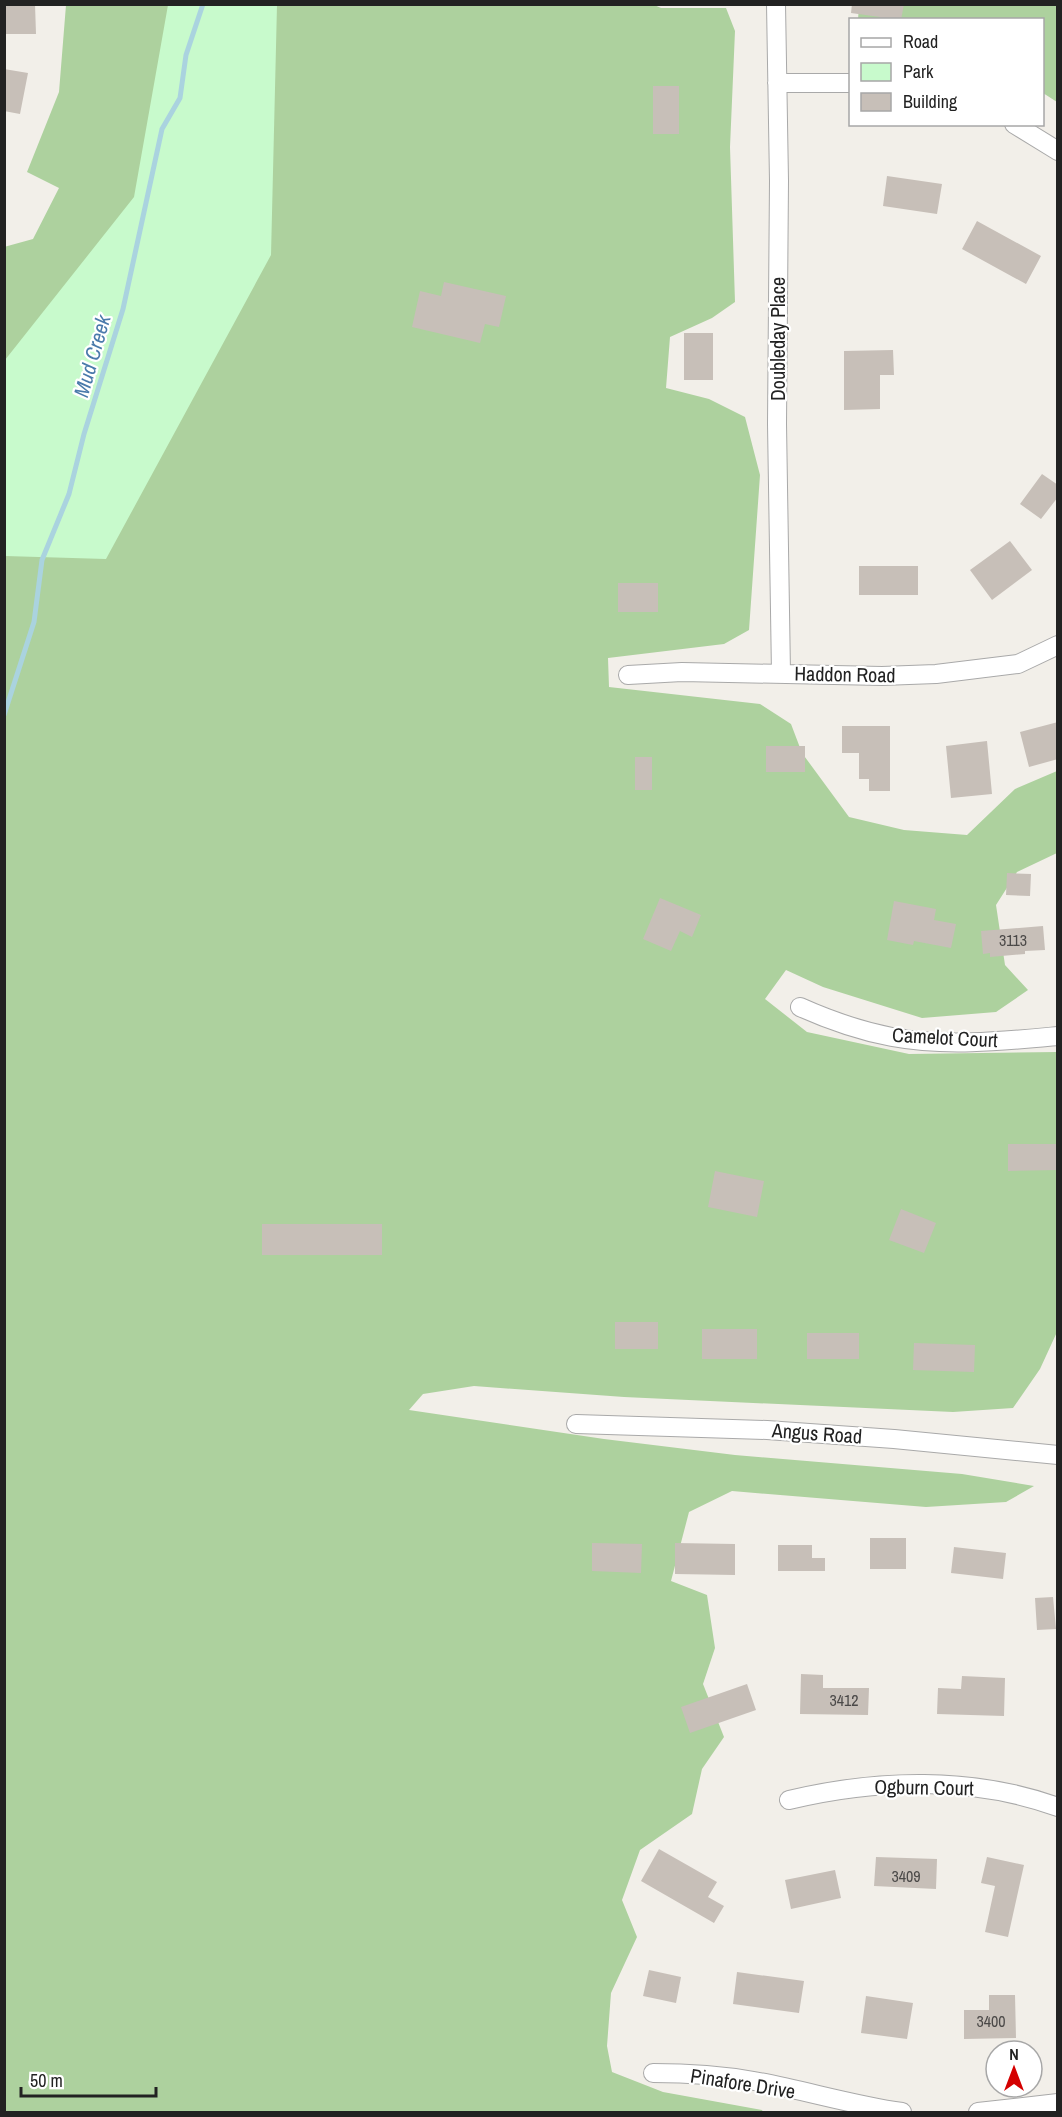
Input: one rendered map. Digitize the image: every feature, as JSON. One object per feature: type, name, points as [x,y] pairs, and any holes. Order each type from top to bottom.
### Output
[{"type":"street","name":"Doubleday Place","points":[[776,4],[777,424],[781,673]]},
{"type":"street","points":[[777,83],[849,83]]},
{"type":"street","points":[[1017,126],[1058,151]]},
{"type":"street","name":"Haddon Road","points":[[628,675],[682,672],[882,676],[976,670],[1018,664],[1058,645]]},
{"type":"street","name":"Camelot Court","points":[[800,1006],[853,1026],[925,1041],[1013,1041],[1058,1036]]},
{"type":"street","name":"Angus Road","points":[[576,1424],[791,1431],[1058,1455]]},
{"type":"street","name":"Ogburn Court","points":[[789,1800],[828,1790],[858,1786],[947,1784],[997,1791],[1058,1807]]},
{"type":"street","name":"Pinafore Drive","points":[[653,2073],[689,2073],[752,2081],[902,2112]]},
{"type":"street","points":[[978,2112],[1058,2103]]},
{"type":"green space","points":[[652,4],[661,8],[726,8],[735,31],[730,147],[735,302],[712,318],[670,337],[666,388],[709,399],[745,417],[760,475],[749,630],[724,644],[608,658],[609,687],[760,704],[791,724],[802,753],[849,817],[904,830],[967,835],[1015,789],[1057,771],[1057,853],[1017,872],[996,905],[1005,965],[1028,990],[996,1012],[922,1018],[823,987],[786,970],[765,999],[807,1032],[909,1054],[1057,1052],[1057,1332],[1040,1369],[1013,1408],[953,1412],[624,1397],[474,1386],[423,1394],[409,1410],[604,1439],[735,1455],[962,1474],[1034,1486],[1006,1502],[926,1507],[732,1491],[689,1512],[671,1581],[707,1595],[715,1648],[703,1684],[724,1737],[702,1769],[692,1814],[640,1850],[622,1900],[637,1937],[611,1993],[607,2046],[612,2072],[663,2092],[763,2112],[5,2112],[4,247],[33,239],[59,188],[27,172],[59,92],[66,5]]},
{"type":"green space","points":[[168,5],[277,5],[271,255],[106,559],[5,556],[5,360],[134,197]]},
{"type":"green space","points":[[859,5],[1057,5],[1057,102],[1044,94],[1044,18],[858,18]]},
{"type":"building","points":[[4,4],[35,4],[36,34],[4,34]]},
{"type":"building","points":[[852,4],[904,4],[901,18],[880,18],[851,13]]},
{"type":"building","points":[[4,69],[28,73],[20,114],[4,111]]},
{"type":"building","points":[[653,86],[679,86],[679,134],[653,134]]},
{"type":"building","points":[[887,176],[942,184],[937,214],[883,206]]},
{"type":"building","points":[[977,221],[1041,256],[1026,284],[962,249]]},
{"type":"building","points":[[444,282],[506,296],[499,327],[485,324],[480,343],[412,327],[420,291],[441,296]]},
{"type":"building","points":[[684,333],[713,333],[713,380],[684,380]]},
{"type":"building","points":[[893,350],[894,375],[880,375],[880,409],[844,410],[844,351]]},
{"type":"building","points":[[1042,474],[1058,485],[1058,497],[1041,519],[1020,504]]},
{"type":"building","points":[[1010,541],[1032,570],[992,600],[970,570]]},
{"type":"building","points":[[859,566],[918,566],[918,595],[859,595]]},
{"type":"building","points":[[618,583],[658,583],[658,612],[618,612]]},
{"type":"building","points":[[1058,722],[1058,759],[1029,767],[1020,732]]},
{"type":"building","points":[[842,726],[890,726],[890,791],[869,791],[869,779],[859,779],[859,753],[842,753]]},
{"type":"building","points":[[987,741],[992,794],[951,798],[946,746]]},
{"type":"building","points":[[766,746],[805,746],[805,772],[766,772]]},
{"type":"building","points":[[635,757],[652,757],[652,790],[635,790]]},
{"type":"building","points":[[1007,873],[1031,874],[1030,896],[1006,895]]},
{"type":"building","points":[[660,898],[701,915],[692,937],[680,931],[671,951],[643,939]]},
{"type":"building","points":[[894,901],[936,909],[934,920],[956,924],[951,948],[914,941],[913,945],[887,940]]},
{"type":"building","points":[[1043,926],[1045,950],[990,957],[990,953],[983,954],[981,931]]},
{"type":"building","points":[[1008,1144],[1058,1144],[1058,1170],[1008,1171]]},
{"type":"building","points":[[715,1171],[764,1181],[757,1217],[708,1207]]},
{"type":"building","points":[[901,1209],[936,1223],[924,1253],[889,1240]]},
{"type":"building","points":[[262,1224],[382,1224],[382,1255],[262,1255]]},
{"type":"building","points":[[615,1322],[658,1322],[658,1349],[615,1349]]},
{"type":"building","points":[[702,1329],[757,1329],[757,1359],[702,1359]]},
{"type":"building","points":[[807,1333],[859,1333],[859,1359],[807,1359]]},
{"type":"building","points":[[914,1343],[975,1345],[974,1372],[913,1370]]},
{"type":"building","points":[[870,1538],[906,1538],[906,1569],[870,1569]]},
{"type":"building","points":[[592,1543],[642,1544],[641,1573],[592,1571]]},
{"type":"building","points":[[675,1543],[735,1544],[735,1575],[675,1574]]},
{"type":"building","points":[[778,1545],[812,1545],[812,1558],[825,1558],[825,1571],[778,1571]]},
{"type":"building","points":[[954,1547],[1006,1553],[1003,1579],[951,1573]]},
{"type":"building","points":[[1053,1597],[1056,1629],[1037,1630],[1035,1598]]},
{"type":"building","points":[[801,1674],[823,1675],[823,1688],[869,1688],[868,1715],[800,1714]]},
{"type":"building","points":[[962,1676],[1005,1678],[1004,1716],[937,1714],[938,1688],[961,1689]]},
{"type":"building","points":[[747,1684],[756,1710],[690,1733],[681,1707]]},
{"type":"building","points":[[659,1849],[717,1882],[708,1897],[724,1906],[714,1923],[641,1881]]},
{"type":"building","points":[[876,1857],[937,1859],[936,1889],[874,1886]]},
{"type":"building","points":[[987,1857],[1024,1865],[1008,1937],[985,1932],[995,1886],[981,1883]]},
{"type":"building","points":[[835,1870],[841,1898],[791,1909],[785,1880]]},
{"type":"building","points":[[649,1970],[681,1977],[676,2003],[643,1996]]},
{"type":"building","points":[[737,1972],[804,1981],[799,2013],[733,2004]]},
{"type":"building","points":[[989,1995],[1015,1995],[1016,2038],[964,2039],[964,2010],[989,2010]]},
{"type":"building","points":[[866,1996],[913,2003],[907,2039],[861,2033]]},
{"type":"waterway","name":"Mud Creek","points":[[4,715],[34,622],[42,560],[69,494],[84,434],[123,309],[162,129],[180,98],[186,55],[203,4]]}]
